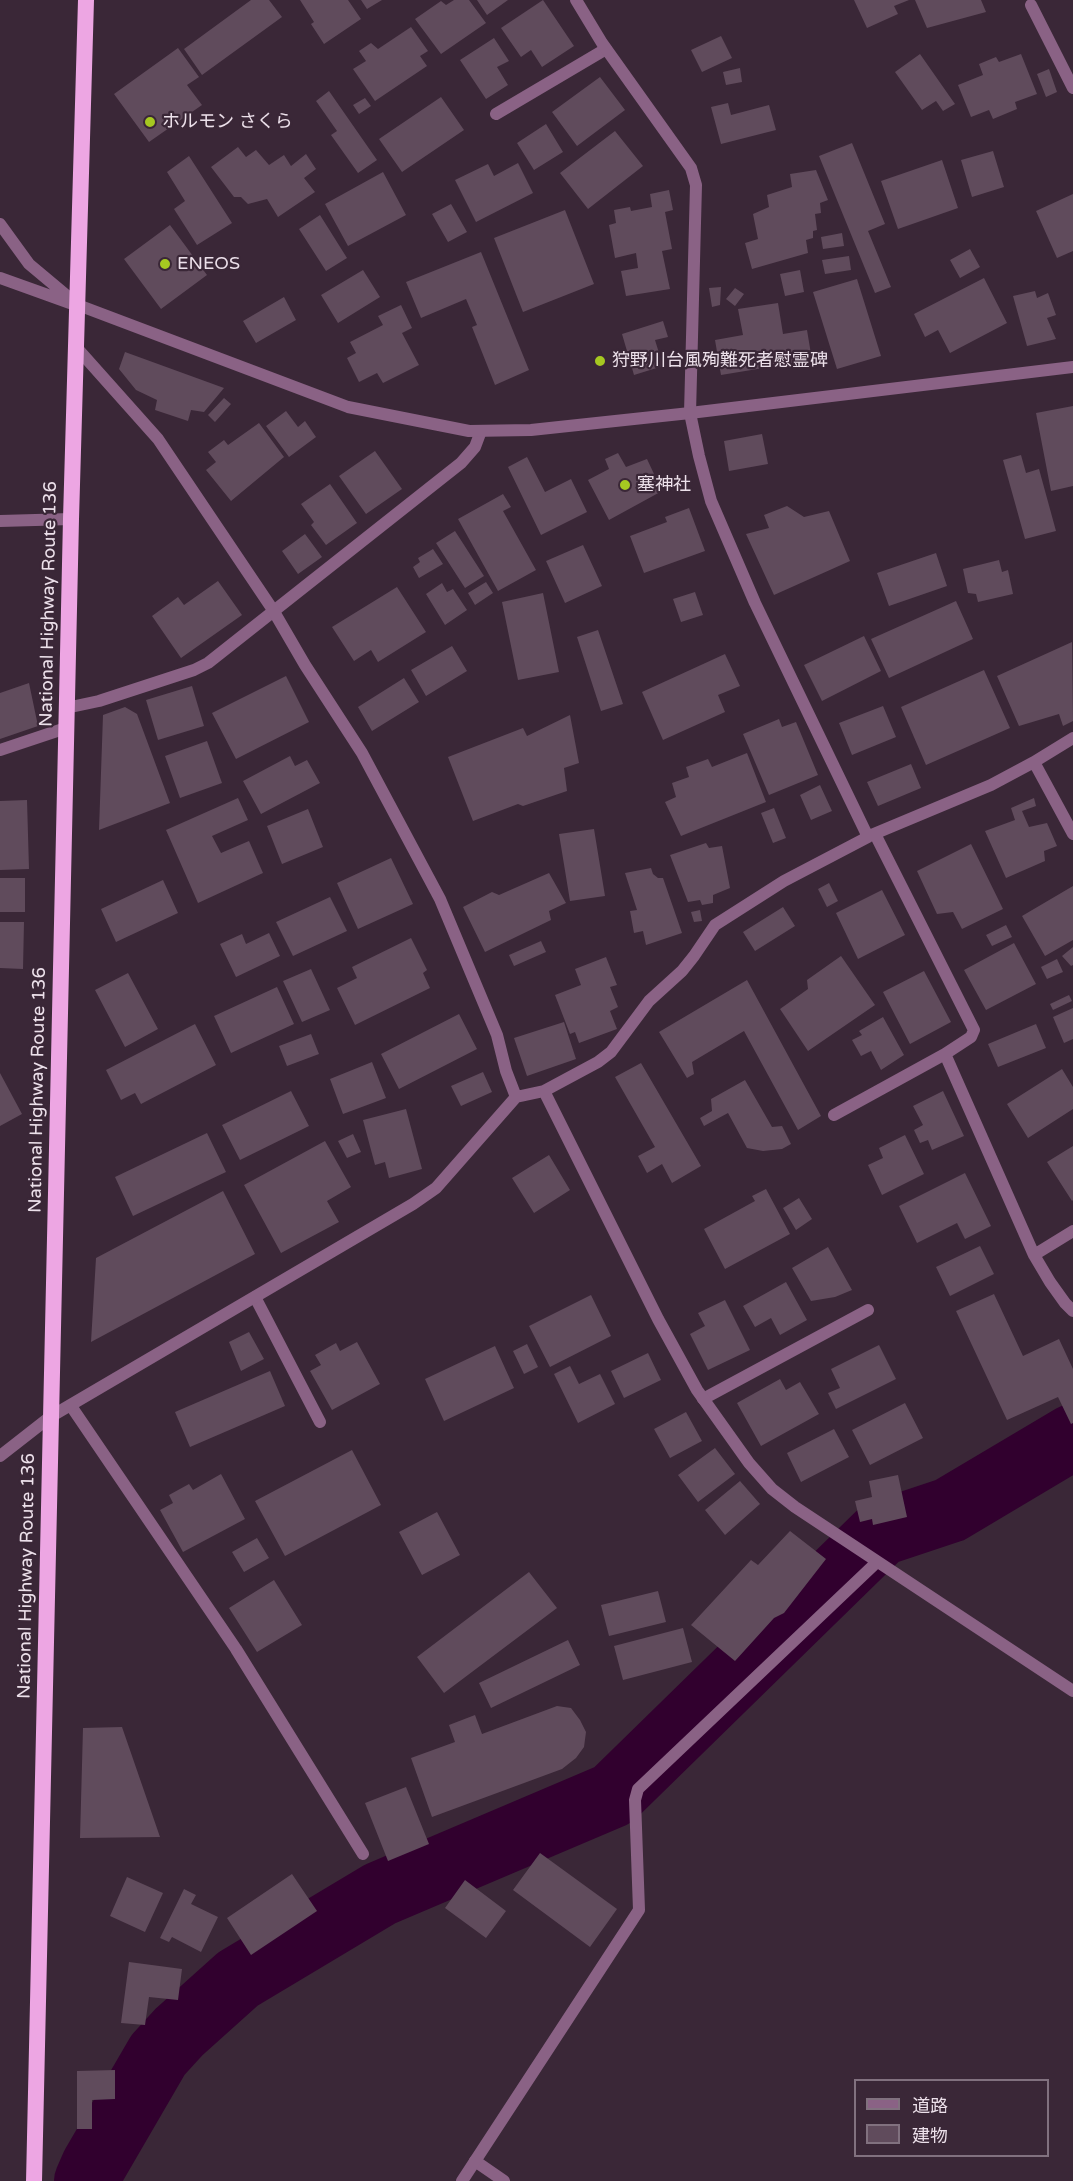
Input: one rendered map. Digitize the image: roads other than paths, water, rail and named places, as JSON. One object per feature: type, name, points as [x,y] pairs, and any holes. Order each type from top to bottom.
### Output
[{"type":"highway","name":"National Highway Route 136","points":[[34,2181],[66,708],[86,0]]},
{"type":"street","points":[[576,0],[606,49],[692,168],[696,185],[690,412],[711,501],[755,603],[872,836],[974,1030],[971,1037],[945,1054],[834,1115]]},
{"type":"street","points":[[1031,5],[1073,88]]},
{"type":"street","points":[[496,114],[606,49]]},
{"type":"street","points":[[0,224],[29,264],[78,305]]},
{"type":"street","points":[[0,278],[348,407],[469,431],[531,430],[1073,367]]},
{"type":"street","points":[[76,346],[158,439],[273,610],[362,753],[440,899],[497,1035],[506,1071],[516,1097]]},
{"type":"street","points":[[66,708],[99,701],[194,670],[208,663],[461,464],[475,447],[481,431]]},
{"type":"street","points":[[0,521],[71,519]]},
{"type":"street","points":[[0,750],[66,728]]},
{"type":"street","points":[[0,1456],[50,1417],[436,1188],[516,1097],[544,1091],[598,1062],[611,1052],[649,1001],[694,956],[715,925],[784,881],[872,836],[991,785],[1073,738]]},
{"type":"street","points":[[1034,762],[1073,834]]},
{"type":"street","points":[[945,1054],[1034,1255],[1060,1296],[1073,1311]]},
{"type":"street","points":[[544,1091],[658,1319],[703,1399],[749,1463],[772,1489],[795,1507],[1073,1691]]},
{"type":"street","points":[[1034,1255],[1073,1231]]},
{"type":"street","points":[[255,1297],[320,1422]]},
{"type":"street","points":[[703,1399],[868,1310]]},
{"type":"street","points":[[71,1406],[236,1649],[363,1854]]},
{"type":"street","points":[[462,2181],[639,1910],[635,1800],[639,1789],[877,1562]]},
{"type":"street","points":[[475,2161],[504,2181]]},
{"type":"waterway","points":[[87,2181],[158,2055],[179,2032],[238,1979],[380,1894],[613,1795],[881,1533],[950,1510],[1073,1437]]},
{"type":"place","name":"ホルモン さくら","points":[[150,122]]},
{"type":"place","name":"ENEOS","points":[[165,264]]},
{"type":"place","name":"狩野川台風殉難死者慰霊碑","points":[[600,361]]},
{"type":"place","name":"塞神社","points":[[625,485]]}]
